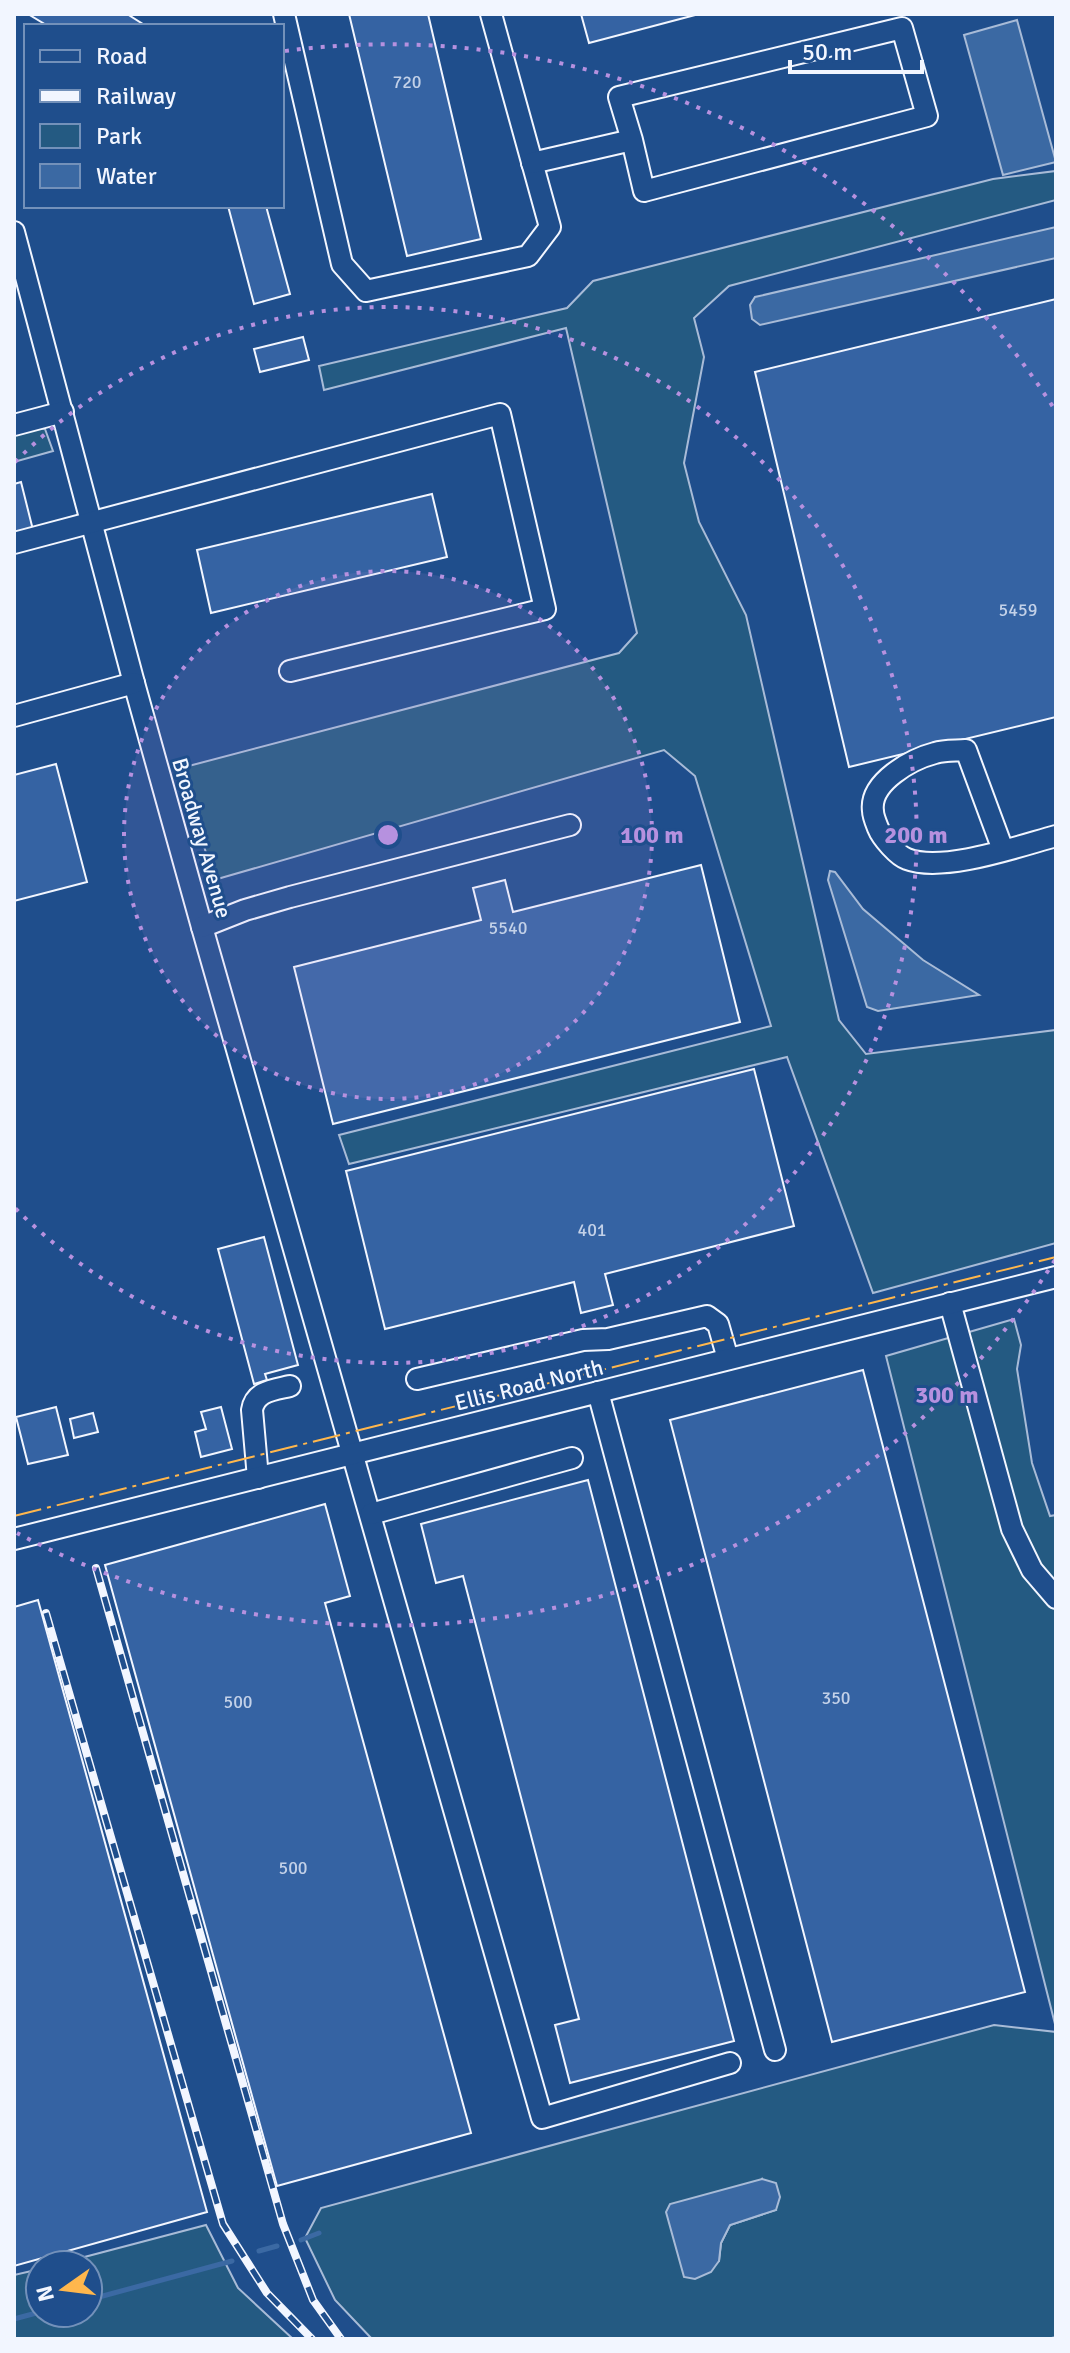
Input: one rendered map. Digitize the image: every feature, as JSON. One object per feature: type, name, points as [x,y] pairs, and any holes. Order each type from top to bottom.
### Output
[{"type":"street","points":[[284,14],[342,264],[366,291],[528,256],[550,227],[491,14]]},
{"type":"street","points":[[902,28],[927,116],[644,191],[632,140],[619,97],[902,28]]},
{"type":"street","points":[[532,163],[632,140]]},
{"type":"street","name":"Broadway Avenue","points":[[14,232],[202,927],[542,2118],[730,2063]]},
{"type":"street","points":[[14,425],[63,412]]},
{"type":"street","points":[[14,543],[500,414],[545,609],[290,671]]},
{"type":"street","points":[[14,716],[134,683]]},
{"type":"street","points":[[1003,850],[966,750],[935,753],[900,768],[877,791],[872,809],[880,833],[905,859],[935,864],[1003,850],[1056,836]]},
{"type":"street","points":[[202,927],[290,897],[570,825]]},
{"type":"street","name":"Ellis Road North","points":[[14,1539],[1056,1277]]},
{"type":"street","points":[[950,1303],[1012,1529],[1032,1570],[1056,1598]]},
{"type":"street","points":[[417,1379],[583,1340],[608,1339],[707,1316],[718,1324],[728,1359]]},
{"type":"street","points":[[258,1478],[253,1401],[263,1392],[290,1386]]},
{"type":"street","points":[[598,1392],[775,2050]]},
{"type":"street","points":[[371,1514],[572,1458]]},
{"type":"green space","points":[[1056,171],[1056,200],[729,286],[694,318],[704,357],[684,463],[699,522],[746,615],[839,1020],[866,1054],[1056,1030],[1056,1243],[873,1293],[787,1057],[349,1164],[339,1135],[771,1026],[695,776],[664,750],[214,880],[181,768],[619,653],[637,633],[566,328],[324,390],[319,366],[567,308],[593,281],[993,179]]},
{"type":"green space","points":[[33,426],[45,429],[53,451],[14,462],[14,431]]},
{"type":"green space","points":[[1014,1319],[1021,1345],[1017,1369],[1032,1463],[1050,1516],[1056,1515],[1056,2028],[886,1356]]},
{"type":"green space","points":[[994,2025],[1056,2032],[1056,2337],[372,2339],[335,2300],[305,2238],[321,2208]],"holes":[[[762,2179],[776,2210],[730,2225],[721,2243],[719,2261],[684,2277]]]},
{"type":"green space","points":[[206,2225],[238,2288],[293,2339],[14,2339],[14,2275],[24,2273],[24,2329],[104,2329],[104,2252]]},
{"type":"water","points":[[1017,20],[1056,162],[1003,175],[964,35]]},
{"type":"water","points":[[1056,227],[1056,258],[760,325],[752,319],[750,305],[755,297]]},
{"type":"water","points":[[830,871],[835,872],[863,909],[923,960],[979,995],[878,1011],[867,1007],[828,880]]},
{"type":"water","points":[[762,2179],[776,2183],[780,2197],[776,2210],[730,2225],[721,2243],[719,2261],[711,2272],[695,2279],[684,2277],[666,2212],[670,2204]]},
{"type":"building","points":[[28,14],[127,14],[143,24],[45,24]]},
{"type":"building","points":[[349,14],[428,14],[481,239],[407,256]]},
{"type":"building","points":[[581,14],[699,14],[589,43]]},
{"type":"building","points":[[229,208],[267,208],[290,294],[254,304]]},
{"type":"building","points":[[1056,299],[1056,717],[849,767],[755,372]]},
{"type":"building","points":[[303,337],[309,360],[260,372],[254,349]]},
{"type":"building","points":[[21,482],[33,530],[14,534],[14,484]]},
{"type":"building","points":[[432,494],[447,557],[211,613],[197,550]]},
{"type":"building","points":[[56,764],[87,882],[14,901],[14,775]]},
{"type":"building","points":[[701,865],[740,1022],[333,1124],[294,967],[481,920],[473,888],[505,880],[513,912]]},
{"type":"building","points":[[754,1069],[794,1226],[605,1274],[613,1305],[581,1313],[574,1282],[385,1329],[346,1171]]},
{"type":"building","points":[[264,1237],[298,1365],[265,1374],[267,1380],[254,1384],[218,1249]]},
{"type":"building","points":[[863,1370],[1025,1992],[832,2042],[670,1420]]},
{"type":"building","points":[[56,1407],[68,1455],[28,1464],[16,1417]]},
{"type":"building","points":[[221,1407],[232,1449],[201,1457],[195,1432],[206,1429],[201,1412]]},
{"type":"building","points":[[93,1413],[98,1432],[74,1438],[70,1419]]},
{"type":"building","points":[[588,1480],[734,2041],[570,2083],[555,2025],[579,2019],[463,1576],[436,1583],[421,1524]]},
{"type":"building","points":[[325,1504],[350,1596],[325,1603],[471,2133],[277,2186],[105,1565]]},
{"type":"building","points":[[38,1600],[207,2212],[75,2249],[24,2249],[24,2263],[14,2266],[14,1607]]},
{"type":"waterway","points":[[301,2240],[319,2233]]},
{"type":"waterway","points":[[259,2251],[277,2246]]},
{"type":"waterway","points":[[104,2296],[232,2261]]},
{"type":"waterway","points":[[14,2319],[24,2316]]},
{"type":"railway","points":[[96,1568],[283,2224],[313,2300],[341,2339]]},
{"type":"railway","points":[[46,1613],[223,2224],[267,2293],[312,2339]]},
{"type":"power","points":[[14,1516],[1056,1257]]}]
